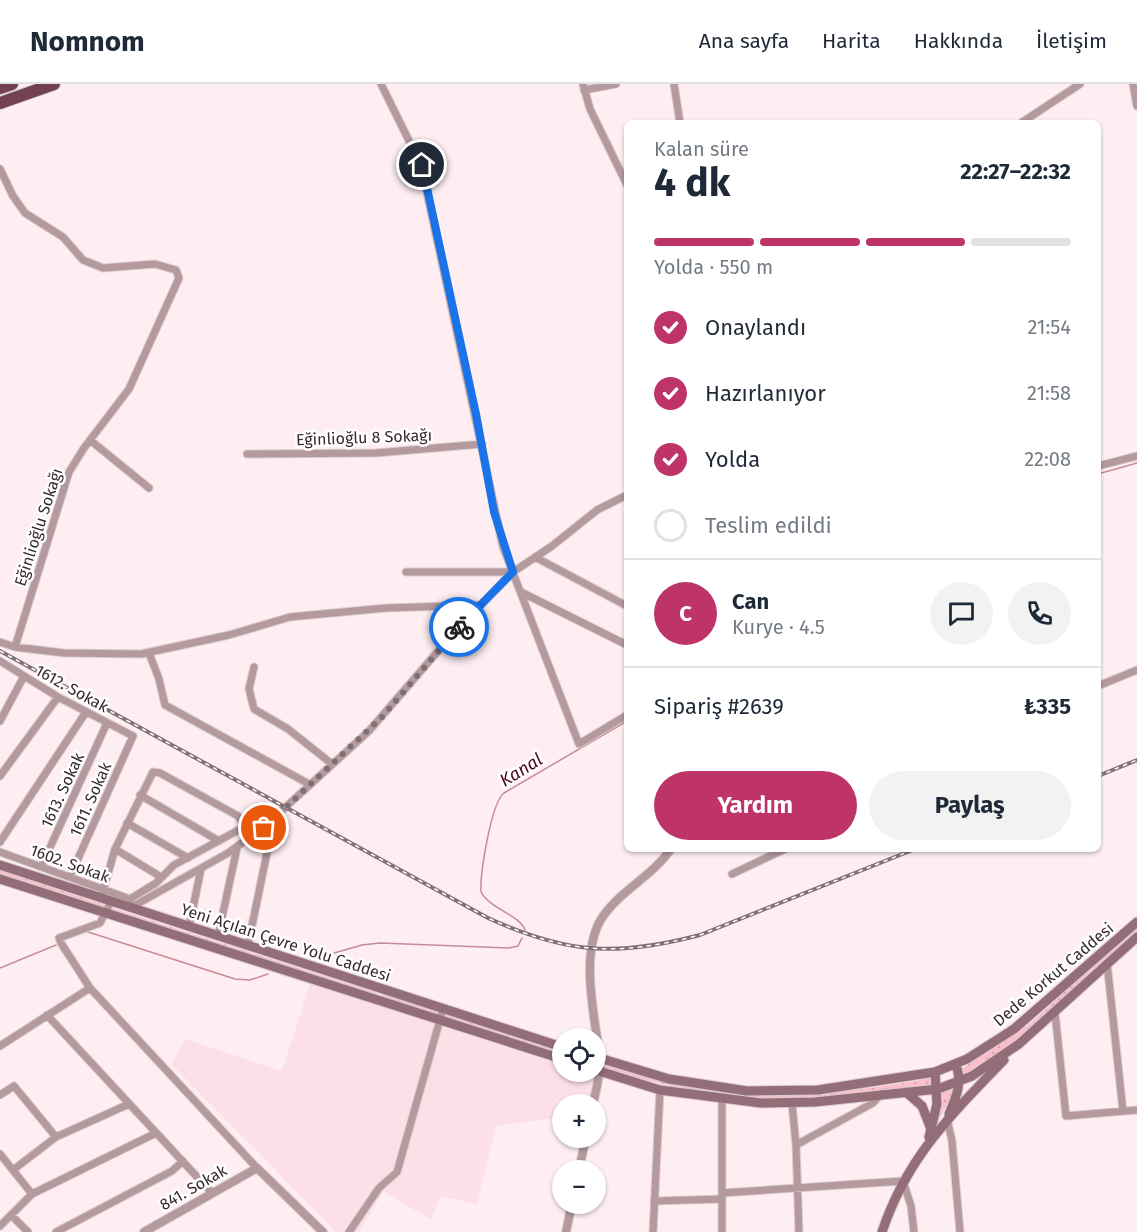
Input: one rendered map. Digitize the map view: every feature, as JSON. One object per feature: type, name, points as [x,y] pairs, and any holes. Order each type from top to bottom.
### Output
[{"type":"highway","points":[[0,88],[12,84]]},
{"type":"highway","points":[[0,103],[54,84]]},
{"type":"main road","name":"Yeni Açılan Çevre Yolu Caddesi","points":[[0,865],[102,894],[111,902],[130,904],[189,927],[552,1044]]},
{"type":"main road","name":"Yeni Açılan Çevre Yolu Caddesi","points":[[0,879],[552,1056]]},
{"type":"main road","name":"Dede Korkut Caddesi","points":[[882,1232],[903,1181],[932,1130],[938,1089],[935,1072],[956,1065],[998,1040],[1028,1018],[1137,922]]},
{"type":"main road","name":"Dede Korkut Caddesi","points":[[927,1142],[1019,1044],[1137,937]]},
{"type":"main road","name":"Dede Korkut Caddesi","points":[[938,1089],[982,1070],[1019,1044]]},
{"type":"main road","points":[[606,1060],[669,1079],[747,1090],[818,1090],[935,1072]]},
{"type":"main road","points":[[956,1065],[960,1081]]},
{"type":"main road","points":[[606,1073],[660,1090],[722,1100],[792,1103],[938,1089]]},
{"type":"main road","name":"Dede Korkut Caddesi","points":[[947,1119],[959,1092],[960,1081]]},
{"type":"main road","points":[[906,1092],[922,1106],[932,1130]]},
{"type":"street","points":[[381,84],[422,165],[482,444],[494,512],[513,572],[579,744],[624,717]]},
{"type":"street","points":[[616,84],[583,87],[590,109],[624,179]]},
{"type":"street","points":[[674,84],[680,120]]},
{"type":"street","points":[[1026,120],[1080,84]]},
{"type":"street","points":[[1132,84],[1137,106]]},
{"type":"street","name":"Eğinlioğlu Sokağı","points":[[0,169],[12,196],[25,213],[63,237],[84,260],[103,268],[164,265],[178,274],[178,283],[129,389],[75,460],[62,491],[15,646]]},
{"type":"street","points":[[90,440],[149,488]]},
{"type":"street","name":"Eğinlioğlu 8 Sokağı","points":[[247,454],[376,453],[482,444]]},
{"type":"street","points":[[1101,465],[1137,456]]},
{"type":"street","points":[[130,904],[201,869],[237,848],[274,819],[383,716],[479,605],[513,572],[597,510],[624,496]]},
{"type":"street","points":[[536,557],[624,604]]},
{"type":"street","points":[[406,572],[513,572]]},
{"type":"street","points":[[521,592],[624,644]]},
{"type":"street","points":[[0,642],[64,653],[149,653],[229,635],[290,617],[386,608],[479,605]]},
{"type":"street","points":[[149,653],[164,700],[169,708],[309,784]]},
{"type":"street","name":"1612. Sokak","points":[[0,661],[58,697],[133,736]]},
{"type":"street","points":[[254,667],[249,689],[254,710],[288,729],[332,764]]},
{"type":"street","points":[[1101,685],[1137,670]]},
{"type":"street","points":[[0,721],[24,676]]},
{"type":"street","points":[[0,776],[58,697]]},
{"type":"street","points":[[0,843],[86,712]]},
{"type":"street","name":"1613. Sokak","points":[[41,867],[107,723]]},
{"type":"street","name":"1611. Sokak","points":[[72,872],[133,736]]},
{"type":"street","points":[[102,894],[115,849],[151,774],[160,773],[238,816],[252,837]]},
{"type":"street","points":[[140,795],[219,841]]},
{"type":"street","points":[[248,945],[274,819]]},
{"type":"street","points":[[127,824],[188,858]]},
{"type":"street","points":[[130,904],[170,868],[246,826]]},
{"type":"street","points":[[218,936],[237,848]]},
{"type":"street","points":[[115,849],[161,877]]},
{"type":"street","name":"1602. Sokak","points":[[0,852],[130,904]]},
{"type":"street","points":[[596,1028],[592,978],[595,934],[612,903],[660,863],[669,852]]},
{"type":"street","points":[[732,874],[779,852]]},
{"type":"street","points":[[189,927],[201,869]]},
{"type":"street","points":[[111,902],[107,912],[97,924],[58,938],[90,988],[257,1168],[323,1232]]},
{"type":"street","points":[[1107,963],[1123,1111]]},
{"type":"street","points":[[0,1046],[90,988]]},
{"type":"street","points":[[349,1232],[379,1188],[397,1172],[443,1008]]},
{"type":"street","points":[[1055,1013],[1066,1116],[1137,1110]]},
{"type":"street","points":[[47,1016],[213,1193]]},
{"type":"street","points":[[0,1095],[14,1086],[56,1137]]},
{"type":"street","points":[[652,1232],[660,1090]]},
{"type":"street","points":[[796,1145],[873,1103],[881,1094]]},
{"type":"street","points":[[722,1100],[722,1232]]},
{"type":"street","points":[[792,1103],[799,1232]]},
{"type":"street","points":[[13,1170],[56,1137],[129,1104]]},
{"type":"street","points":[[947,1119],[952,1141],[960,1232]]},
{"type":"street","points":[[0,1226],[32,1194],[156,1133]]},
{"type":"street","points":[[0,1154],[32,1194]]},
{"type":"street","points":[[56,1232],[172,1171],[183,1161]]},
{"type":"street","name":"841. Sokak","points":[[144,1232],[257,1168]]},
{"type":"street","points":[[654,1201],[903,1181],[912,1206],[914,1232]]},
{"type":"street","points":[[566,1232],[570,1214]]},
{"type":"street","points":[[11,1215],[28,1232]]},
{"type":"shaded area","points":[[0,870],[107,906],[105,909],[0,875]]},
{"type":"shaded area","points":[[112,908],[377,993],[376,996],[111,911]]},
{"type":"shaded area","points":[[1137,927],[1137,931],[1023,1034],[978,1068],[964,1073],[963,1068],[1028,1025]]},
{"type":"shaded area","points":[[310,984],[552,1062],[552,1082],[593,1082],[590,1094],[552,1094],[552,1118],[496,1126],[477,1204],[440,1196],[431,1219],[383,1192],[359,1232],[336,1232],[171,1064],[186,1039],[282,1071]]},
{"type":"shaded area","points":[[382,994],[438,1012],[437,1015],[381,997]]},
{"type":"shaded area","points":[[445,1012],[552,1048],[552,1052],[443,1016]]},
{"type":"shaded area","points":[[606,1065],[688,1086],[767,1094],[847,1090],[931,1078],[931,1086],[785,1099],[707,1093],[606,1069]]},
{"type":"shaded area","points":[[955,1089],[934,1129],[941,1093]]},
{"type":"waterway","name":"Kanal","points":[[1101,473],[1137,463]]},
{"type":"waterway","name":"Kanal","points":[[525,930],[517,920],[491,903],[481,892],[487,840],[499,799],[504,793],[624,723]]},
{"type":"waterway","name":"Kanal","points":[[85,931],[235,979],[250,980],[268,974]]},
{"type":"waterway","name":"Kanal","points":[[317,958],[362,945],[380,943],[509,948],[518,946],[522,938]]},
{"type":"waterway","name":"Kanal","points":[[0,968],[56,945]]},
{"type":"railway","points":[[0,651],[488,918],[516,930],[568,945],[617,949],[643,947],[700,935],[908,852]]},
{"type":"railway","points":[[1101,775],[1137,760]]},
{"type":"way so far","points":[[264,828],[383,716],[459,627]]},
{"type":"route","points":[[422,165],[476,414],[494,512],[503,547],[513,572],[459,627]]}]
